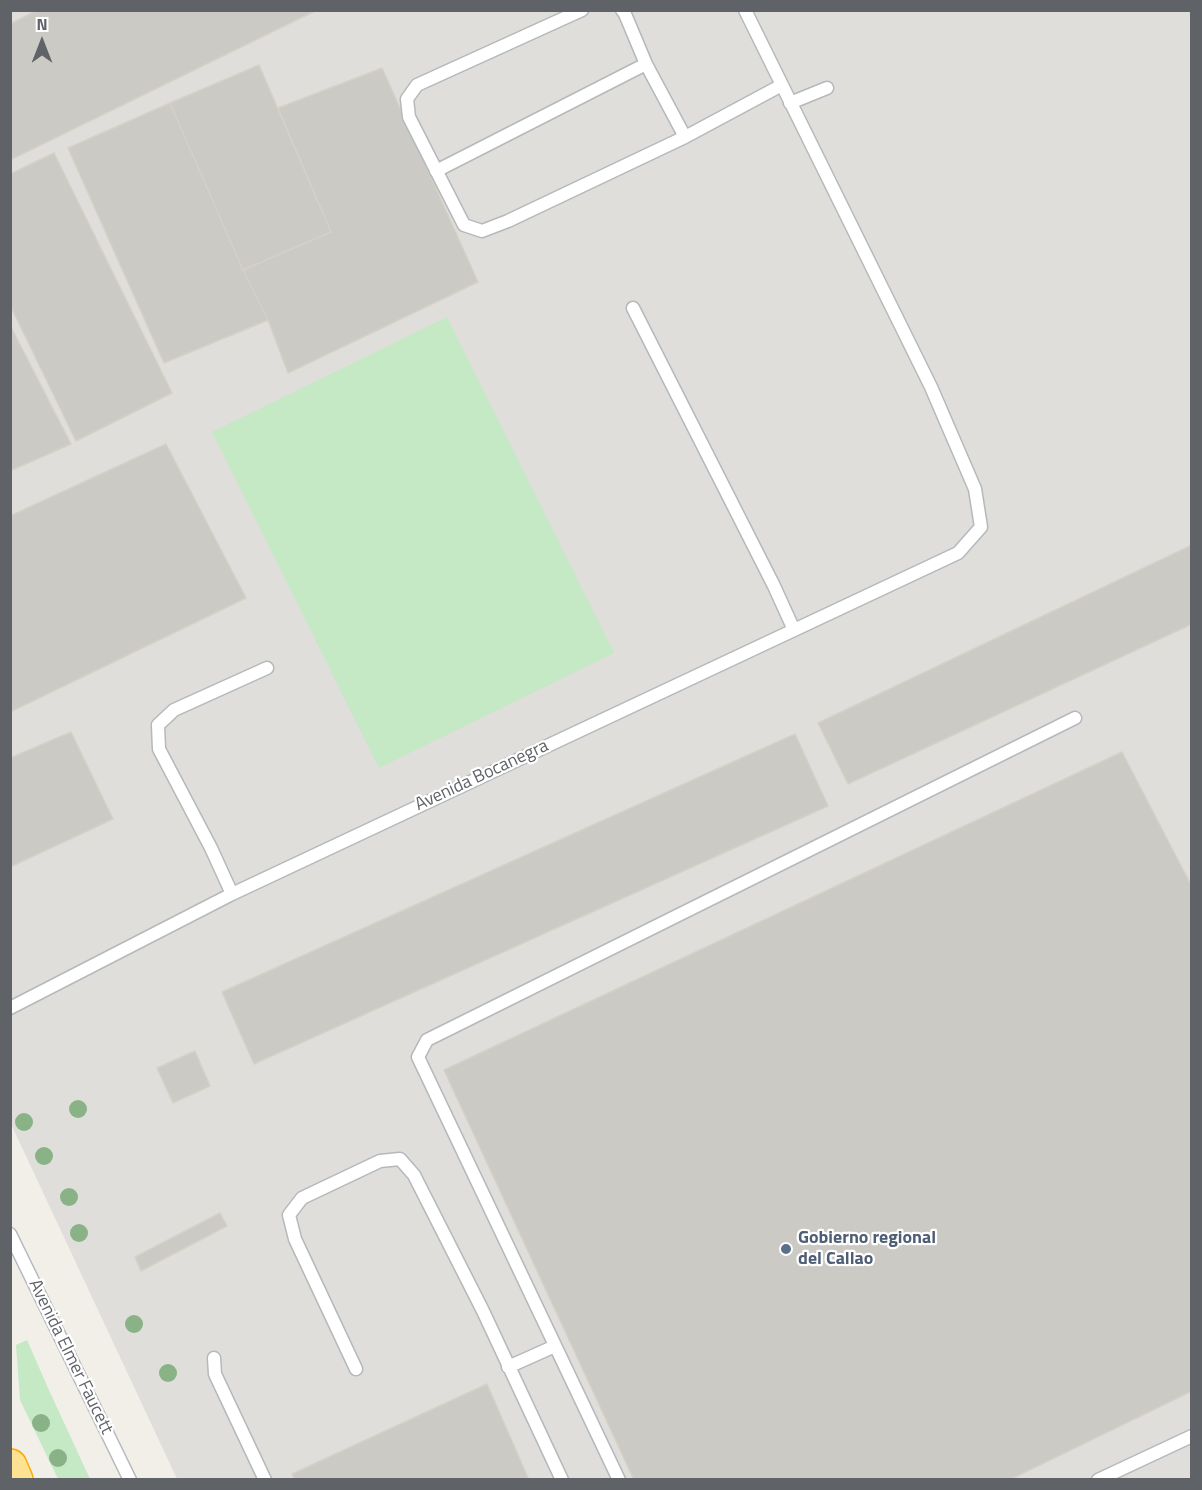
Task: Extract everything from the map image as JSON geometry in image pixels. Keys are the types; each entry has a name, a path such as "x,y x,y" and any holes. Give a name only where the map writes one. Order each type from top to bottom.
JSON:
{"highway":[{"path":"10,1466 16,1479"}],"lane":[{"path":"582,10 417,85 407,99 409,117 464,225 482,231 685,137 782,85"},
{"path":"622,10 646,64 685,137"},
{"path":"745,10 790,103 827,88"},
{"path":"436,171 646,64"},
{"name":"Avenida Bocanegra","path":"10,1008 232,894 958,553 981,527 975,489 931,387 790,103"},
{"path":"633,308 794,630"},
{"path":"232,894 211,848 159,749 158,725 174,710 267,668"},
{"path":"619,1479 418,1056 426,1040 1075,718"},
{"path":"356,1369 295,1239 289,1215 302,1198 380,1161 400,1159 414,1175 483,1311 562,1479"},
{"name":"Avenida Elmer Faucett","path":"10,1234 130,1479"},
{"path":"508,1367 555,1346"},
{"path":"214,1358 215,1374 265,1479"},
{"path":"1098,1479 1191,1436"}],"shaded area":[{"path":"10,11 1191,11 1191,1479 177,1479 11,1124"}],"green space":[{"path":"447,317 614,653 379,768 212,432"},
{"path":"27,1340 90,1479 58,1479 20,1400 16,1345"}],"building":[{"path":"38,10 317,10 10,160 10,24"},
{"path":"259,65 331,232 243,270 170,103"},
{"path":"382,68 478,282 288,373 268,320 243,270 331,232 278,108"},
{"path":"170,103 243,270 268,320 164,363 68,148"},
{"path":"54,153 172,393 76,441 10,305 10,174"},
{"path":"10,325 71,444 10,471"},
{"path":"166,444 246,598 10,712 10,516"},
{"path":"1192,545 1192,624 848,784 818,723"},
{"path":"71,732 113,819 10,867 10,758"},
{"path":"795,734 828,806 254,1064 222,992"},
{"path":"1122,752 1192,887 1192,1391 1009,1480 634,1480 444,1070"},
{"path":"195,1051 210,1086 173,1103 157,1068"},
{"path":"220,1213 227,1226 141,1271 135,1257"},
{"path":"487,1384 529,1480 295,1480 292,1474"}],"place":[{"name":"Gobierno regional del Callao","path":"786,1249"}]}
